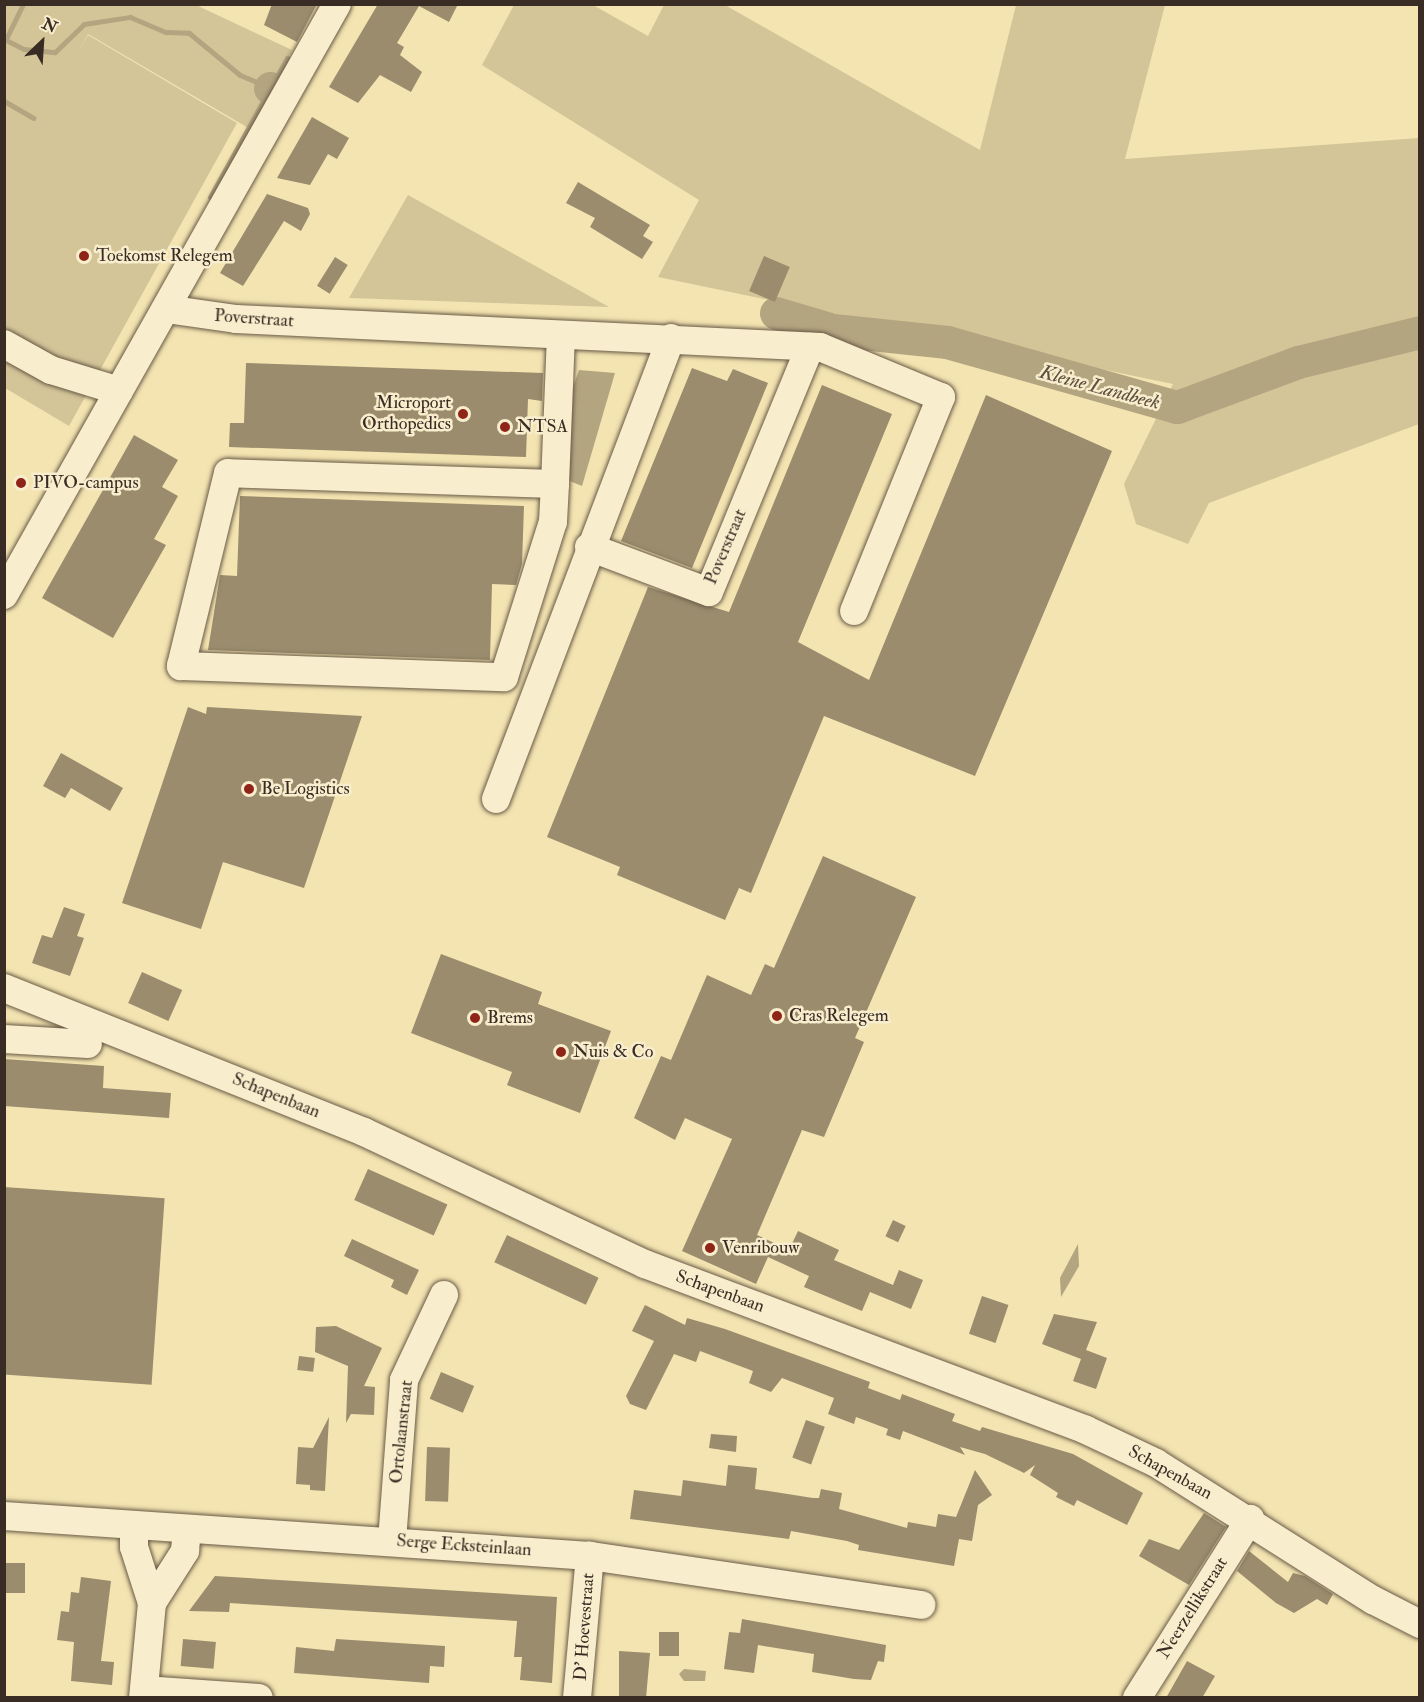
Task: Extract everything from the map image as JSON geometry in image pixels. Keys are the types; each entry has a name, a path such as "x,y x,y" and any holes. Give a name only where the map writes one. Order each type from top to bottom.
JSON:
{"street":[{"path":"4,596 337,4"},
{"name":"Poverstraat","path":"166,309 236,319 670,338 810,347 941,398 855,611"},
{"path":"555,484 228,473 181,666 504,676 553,522 555,484 561,335"},
{"path":"496,799 589,546 670,338"},
{"path":"4,344 60,374 119,391"},
{"name":"Poverstraat","path":"589,546 709,592 810,347"},
{"name":"Schapenbaan","path":"4,988 364,1132 645,1264 1086,1430 1156,1463 1250,1519 1373,1600 1419,1624"},
{"path":"4,1039 88,1044"},
{"name":"Ortolaanstraat","path":"392,1541 404,1380 444,1295"},
{"name":"Serge Ecksteinlaan","path":"4,1516 590,1556 921,1605"},
{"name":"Neerzellikstraat","path":"1137,1698 1250,1519"},
{"path":"134,1525 134,1547 152,1603 144,1694 259,1698"},
{"path":"152,1603 185,1551 187,1529"},
{"name":"D' Hoevestraat","path":"577,1698 590,1556"}],"shaded area":[{"name":"Toekomst Relegem","path":"5,5 196,5 292,50 250,129 88,34 78,52 88,35 237,123 69,426 5,388"},
{"path":"514,5 593,5 648,36 664,5 725,5 980,150 1016,5 1165,5 1125,159 1419,138 1419,424 1209,503 1188,544 1136,524 1124,484 1173,384 658,277 699,200 482,65"},
{"path":"408,195 609,307 349,298"},
{"path":"579,370 615,373 582,486 562,478 570,396"},
{"path":"1078,1244 1079,1266 1061,1297 1060,1278"},
{"path":"684,1669 706,1671 705,1681 684,1681 679,1674"}],"building":[{"path":"272,4 317,4 297,42 264,25"},
{"path":"378,4 458,4 449,22 419,6 397,43 404,47 400,55 422,72 411,92 380,75 358,103 329,87"},
{"path":"312,117 349,138 337,159 328,154 310,185 277,178"},
{"path":"578,182 650,225 643,236 653,242 642,259 590,227 595,218 566,203"},
{"path":"267,194 308,208 310,214 301,231 284,221 243,286 220,273"},
{"path":"764,256 790,267 775,302 749,291"},
{"path":"335,257 348,265 330,294 317,286"},
{"path":"246,363 543,373 542,401 528,399 526,457 229,447 230,423 244,423"},
{"path":"692,368 727,381 733,369 768,383 692,568 621,541"},
{"path":"822,385 892,414 798,642 869,680 986,395 1112,451 975,776 824,716 751,893 739,888 725,920 617,875 620,867 547,837 648,587 729,612"},
{"path":"134,435 178,460 162,487 178,496 154,539 166,545 113,638 42,598"},
{"path":"240,496 524,506 522,564 516,585 492,584 490,660 208,650 220,575 237,576"},
{"name":"Be Logistics","path":"188,707 206,714 207,707 362,716 304,888 223,862 201,929 122,903"},
{"path":"61,753 123,788 110,811 71,788 65,798 43,786"},
{"name":"Cras Relegem","path":"823,856 916,897 855,1038 864,1042 824,1137 802,1130 757,1235 789,1250 798,1231 839,1250 834,1260 893,1285 899,1270 923,1280 911,1309 870,1292 862,1311 804,1287 809,1276 768,1257 756,1284 682,1251 732,1139 685,1118 675,1140 634,1118 661,1056 671,1060 707,975 751,995 765,964 774,968"},
{"path":"64,907 85,914 77,936 84,938 70,976 32,963 42,935 52,938"},
{"path":"441,954 542,992 538,1004 611,1031 580,1113 507,1085 512,1072 411,1033"},
{"path":"142,972 182,990 168,1021 128,1003"},
{"path":"4,1059 104,1066 103,1088 171,1093 169,1118 4,1106"},
{"path":"368,1169 447,1204 434,1235 354,1200"},
{"path":"4,1187 165,1198 152,1385 4,1374"},
{"path":"893,1220 906,1226 898,1242 885,1236"},
{"path":"507,1235 599,1278 586,1305 494,1262"},
{"path":"352,1239 419,1270 407,1295 391,1287 394,1280 344,1256"},
{"path":"982,1296 1008,1305 995,1343 969,1334"},
{"path":"645,1305 685,1325 687,1318 725,1329 870,1382 868,1388 900,1400 902,1394 955,1414 952,1421 980,1431 982,1427 1073,1454 1143,1493 1127,1525 1077,1500 1074,1506 1056,1497 1058,1493 1030,1475 1035,1465 1024,1473 985,1454 960,1447 965,1455 903,1431 900,1440 886,1435 888,1429 856,1417 854,1424 828,1414 834,1398 782,1378 771,1392 749,1383 753,1371 700,1351 696,1362 674,1354 646,1410 630,1404 626,1396 654,1341 632,1331"},
{"path":"1054,1314 1097,1322 1086,1350 1107,1358 1096,1389 1073,1381 1081,1359 1042,1344"},
{"path":"336,1326 382,1348 364,1386 375,1387 374,1415 351,1414 346,1423 348,1366 315,1352 316,1327"},
{"path":"299,1356 315,1358 313,1372 297,1370"},
{"path":"441,1372 474,1386 463,1413 430,1399"},
{"path":"329,1417 325,1491 310,1490 310,1485 296,1484 298,1447 313,1448"},
{"path":"806,1420 825,1427 811,1464 792,1458"},
{"path":"711,1434 737,1436 736,1452 709,1448"},
{"path":"427,1447 450,1448 448,1502 425,1501"},
{"path":"728,1465 757,1468 755,1489 813,1498 819,1498 821,1489 842,1493 839,1509 907,1528 908,1522 936,1527 938,1514 956,1517 975,1470 992,1495 978,1505 972,1541 959,1539 954,1566 858,1550 859,1545 847,1541 791,1531 789,1539 630,1519 634,1490 681,1496 683,1480 726,1486"},
{"path":"1204,1513 1226,1527 1189,1585 1139,1556 1149,1539 1179,1550"},
{"path":"1249,1551 1288,1582 1293,1573 1305,1576 1333,1594 1327,1605 1317,1599 1294,1613 1276,1603 1237,1571"},
{"path":"4,1563 25,1563 25,1593 4,1593"},
{"path":"215,1576 557,1597 552,1683 520,1680 522,1657 514,1657 517,1621 230,1603 229,1612 189,1611"},
{"path":"81,1577 111,1581 101,1661 114,1662 112,1685 71,1681 74,1642 57,1640 61,1611 69,1612 71,1592 79,1593"},
{"path":"742,1619 886,1645 884,1662 878,1661 871,1680 854,1679 812,1672 814,1654 758,1645 754,1673 724,1669 729,1632 740,1633"},
{"path":"659,1632 679,1632 679,1656 659,1656"},
{"path":"183,1639 216,1642 214,1669 181,1666"},
{"path":"336,1639 445,1646 444,1667 430,1666 429,1683 294,1673 296,1647 334,1651"},
{"path":"619,1651 650,1653 646,1698 619,1698"},
{"path":"1187,1661 1215,1676 1202,1698 1166,1698"}],"waterway":[{"path":"6,39 23,4"},
{"path":"4,39 24,49 55,52 84,24 130,17 166,32 189,33 240,75 270,88"},
{"path":"210,197 287,58"},
{"path":"4,101 34,118"},
{"name":"Kleine Landbeek","path":"776,313 833,330 947,342 1177,407 1298,362 1420,332"}],"place":[{"name":"Toekomst Relegem","path":"84,256"},
{"name":"Microport Orthopedics","path":"463,414"},
{"name":"NTSA","path":"505,427"},
{"name":"PIVO-campus","path":"21,483"},
{"name":"Be Logistics","path":"249,789"},
{"name":"Cras Relegem","path":"777,1016"},
{"name":"Brems","path":"475,1018"},
{"name":"Nuis & Co","path":"561,1052"},
{"name":"Venribouw","path":"710,1248"}]}
